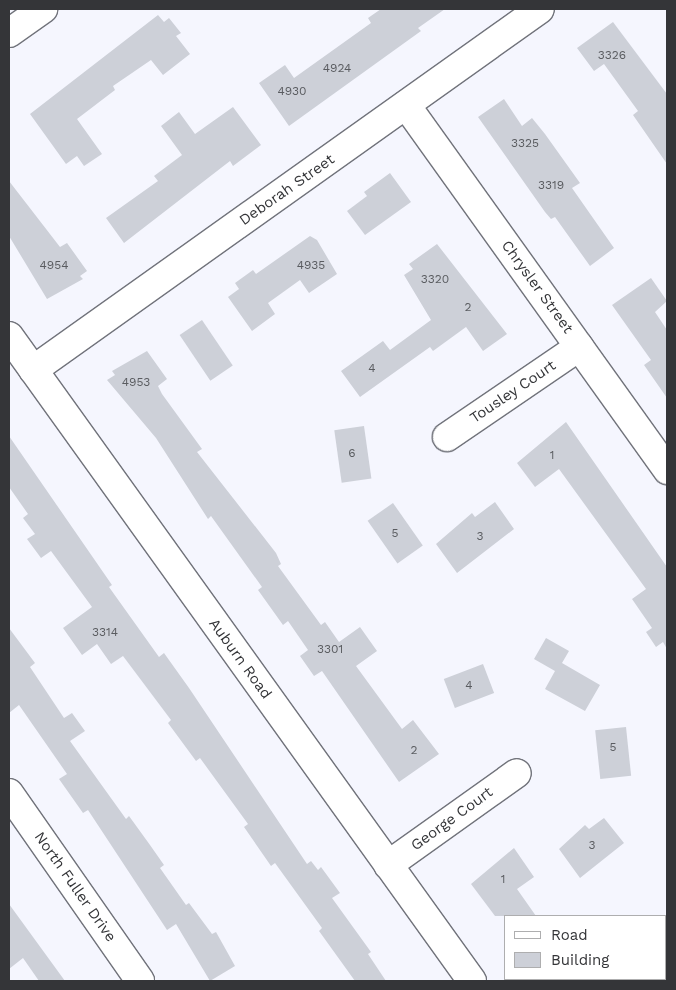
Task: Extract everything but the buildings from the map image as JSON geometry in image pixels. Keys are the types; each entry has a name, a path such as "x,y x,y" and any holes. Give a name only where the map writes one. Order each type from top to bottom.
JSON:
{"street":[{"path":"9,34 43,9"},
{"name":"Deborah Street","path":"33,370 540,9"},
{"name":"Chrysler Street","path":"406,105 667,470"},
{"name":"Auburn Road","path":"9,336 472,981"},
{"name":"Tousley Court","path":"448,437 579,346"},
{"name":"George Court","path":"388,865 517,772"},
{"name":"North Fuller Drive","path":"9,793 140,981"}]}
